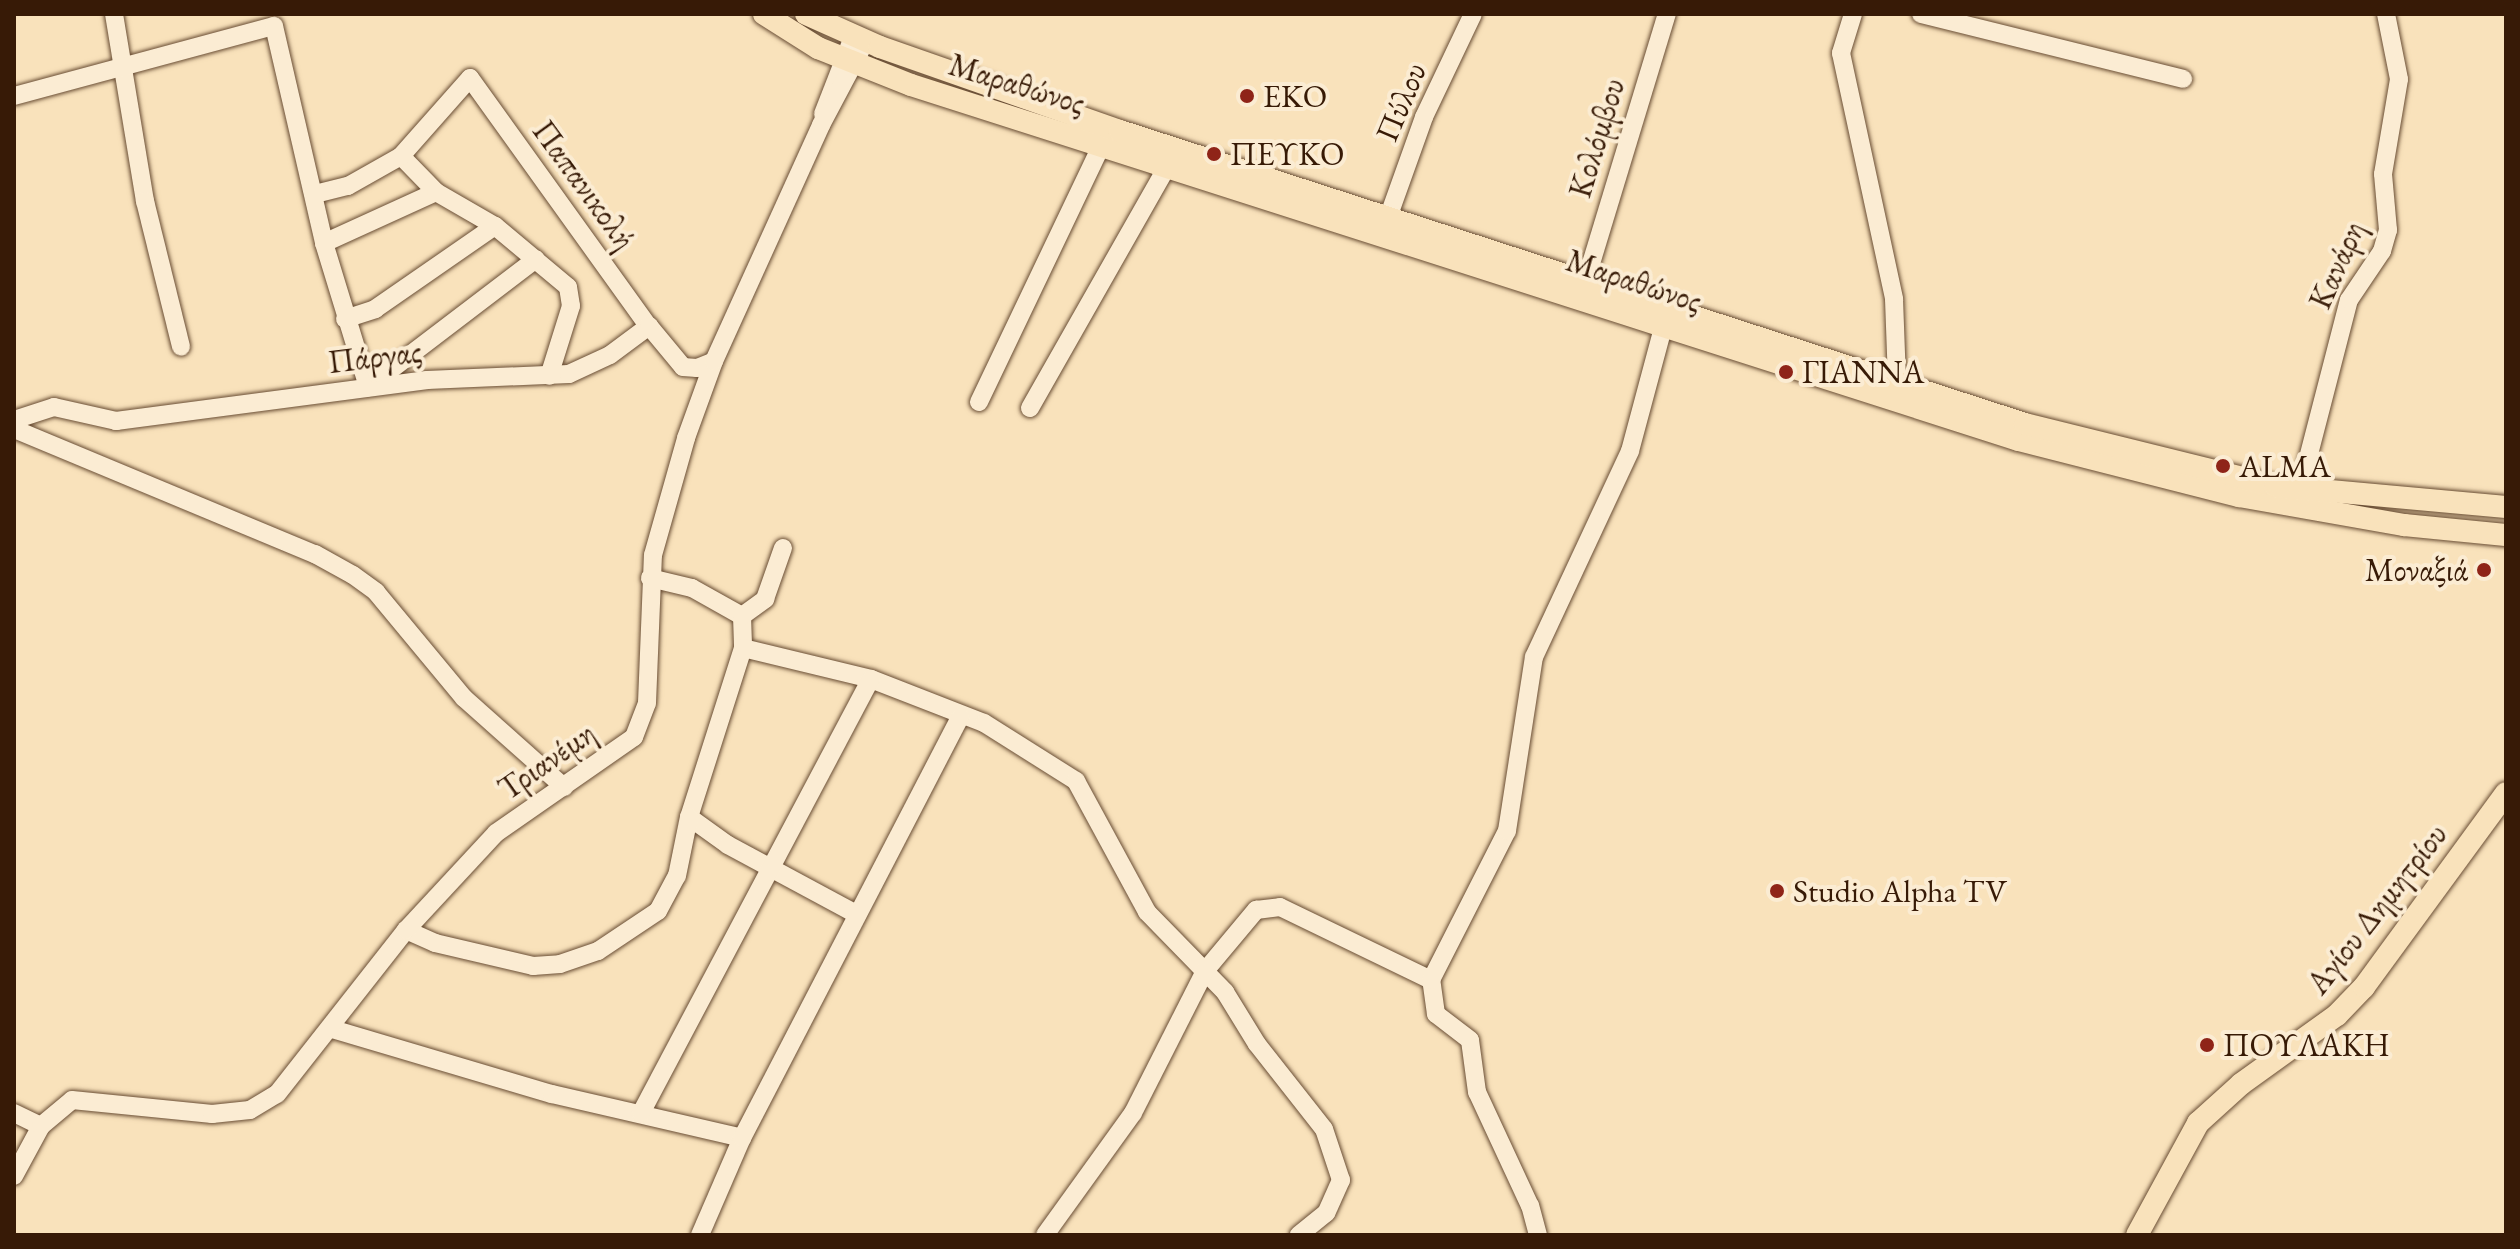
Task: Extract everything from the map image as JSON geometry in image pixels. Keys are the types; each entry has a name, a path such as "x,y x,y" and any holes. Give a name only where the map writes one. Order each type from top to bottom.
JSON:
{"main road":[{"name":"Μαραθώνος","path":"764,14 850,62 2104,464 2271,502 2506,535"},
{"name":"Μαραθώνος","path":"806,14 1120,131 2108,448 2300,489 2506,507"},
{"name":"Αγίου Δημητρίου","path":"2137,1235 2198,1123 2241,1084 2337,1015 2364,987 2506,793"}],"street":[{"path":"114,14 145,201 181,347"},
{"name":"Πύλου","path":"1389,215 1424,117 1473,14"},
{"name":"Κολόμβου","path":"1586,280 1667,14"},
{"path":"1853,14 1841,53 1894,299 1897,382"},
{"path":"1921,14 2183,79"},
{"name":"Κανάρη","path":"2300,489 2345,313 2388,230 2383,174 2399,79 2386,14"},
{"path":"14,96 123,69 273,20 324,243 368,387 536,259"},
{"name":"Τριανέμη","path":"14,1176 41,1126 72,1100 162,1112 250,1110 277,1094 332,1029 406,930 496,833 634,737 647,703 650,578 686,438 714,361 850,62 852,31"},
{"name":"Παπανικολή","path":"401,156 470,78 648,326"},
{"path":"979,402 1102,144"},
{"path":"315,194 348,186 401,156 436,192 495,226 564,280 571,299 549,376"},
{"path":"1030,408 1168,165"},
{"path":"324,243 436,192"},
{"path":"345,319 375,309 495,226"},
{"path":"1538,1235 1530,1206 1477,1092 1470,1040 1436,1014 1431,980 1507,831 1520,772 1534,657 1630,451 1664,324"},
{"path":"648,326 683,367 697,368 714,361"},
{"name":"Πάργας","path":"14,420 54,407 116,421 368,387 549,376 593,365 648,326"},
{"path":"14,429 315,554 353,575 376,592 464,698 564,787"},
{"path":"742,616 765,599 783,548"},
{"path":"650,578 692,588 742,616"},
{"path":"406,930 435,943 533,966 560,964 598,951 658,911 677,876 689,817 743,648 742,616"},
{"path":"743,648 871,679 1011,736 1076,781 1147,912 1205,971 1324,1129 1337,1157 1341,1180 1326,1213 1299,1235"},
{"path":"641,1113 767,868 871,679"},
{"path":"700,1235 742,1138 960,717"},
{"path":"689,817 767,868 856,914"},
{"path":"1045,1235 1133,1113 1205,971 1256,910 1271,906 1431,980"},
{"path":"332,1029 552,1094 742,1138"},
{"path":"14,1113 41,1126"}],"place":[{"name":"EKO","path":"1247,96"},
{"name":"ΠΕΥΚΟ","path":"1214,154"},
{"name":"ΓΙΑΝΝΑ","path":"1786,372"},
{"name":"ALMA","path":"2223,466"},
{"name":"Μοναξιά","path":"2484,570"},
{"name":"Studio Alpha TV","path":"1777,891"},
{"name":"ΠΟΥΛΑΚΗ","path":"2207,1045"}]}
